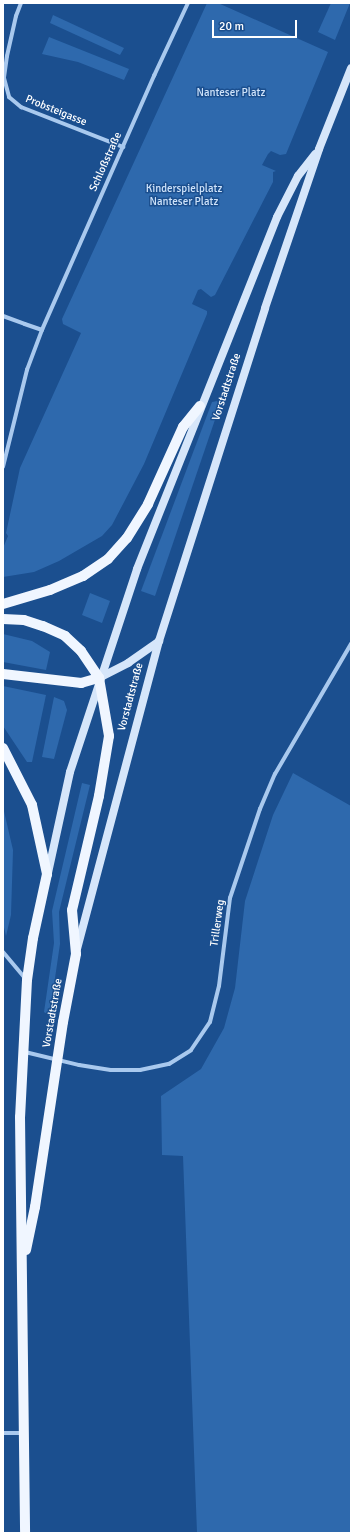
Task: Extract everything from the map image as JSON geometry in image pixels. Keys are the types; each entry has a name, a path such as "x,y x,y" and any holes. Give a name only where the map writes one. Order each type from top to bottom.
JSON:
{"main road":[{"name":"Vorstadtstraße","path":"22,1267 35,1207 57,1061 76,954 159,641 262,315 320,148 351,68"},
{"name":"Vorstadtstraße","path":"25,1533 22,1433 20,1118 22,1052 27,980 33,938 70,772 131,586 200,406 277,217 298,176 320,148"},
{"path":"3,604 50,590 82,576 108,559 127,538 148,504 183,427 200,406"},
{"path":"3,619 24,620 65,636 81,651 100,678 109,736 99,796 72,910 76,954"},
{"path":"3,674 81,683 100,678 128,663 159,641"},
{"path":"3,748 32,805 47,874"}],"street":[{"name":"Probsteigasse","path":"21,3 16,16 7,56 4,78 9,97 21,107 123,147"},
{"name":"Schloßstraße","path":"3,467 27,370 42,330 188,3"},
{"path":"3,316 42,330"},
{"name":"Trillerweg","path":"22,1052 57,1061 111,1070 140,1070 169,1064 191,1050 210,1022 219,986 230,898 260,809 275,774 351,644"},
{"path":"3,952 27,980"},
{"path":"3,1433 22,1433"}],"green space":[{"name":"Nanteser Platz","path":"207,3 218,3 328,52 286,154 280,155 271,151 262,165 276,171 273,172 273,182 215,295 211,297 201,289 198,290 192,304 207,311 207,314 144,464 112,525 102,536 59,561 34,572 3,577 3,548 8,536 6,533 20,468 81,333 63,324 62,319"},
{"path":"331,3 350,3 335,40 318,32"},
{"path":"53,15 124,48 120,55 50,23"},
{"path":"49,37 129,69 124,80 78,62 42,54"},
{"path":"217,401 220,405 155,596 141,591 212,402"},
{"path":"90,593 110,601 102,623 82,615"},
{"path":"3,634 32,641 50,652 46,670 3,662"},
{"path":"3,686 46,695 32,762 27,762 3,726"},
{"path":"54,697 64,701 67,710 54,759 42,757"},
{"path":"293,773 351,806 351,1533 197,1533 183,1156 162,1155 161,1096 201,1069 224,1028 235,988 245,901 273,815"},
{"path":"82,783 90,785 59,912 60,944 50,1012 47,1014 44,1012 54,943 52,911"},
{"path":"3,807 13,850 11,915 6,936 3,923"}],"park label":[{"name":"Kinderspielplatz Nanteser Platz","path":"184,196"}]}
